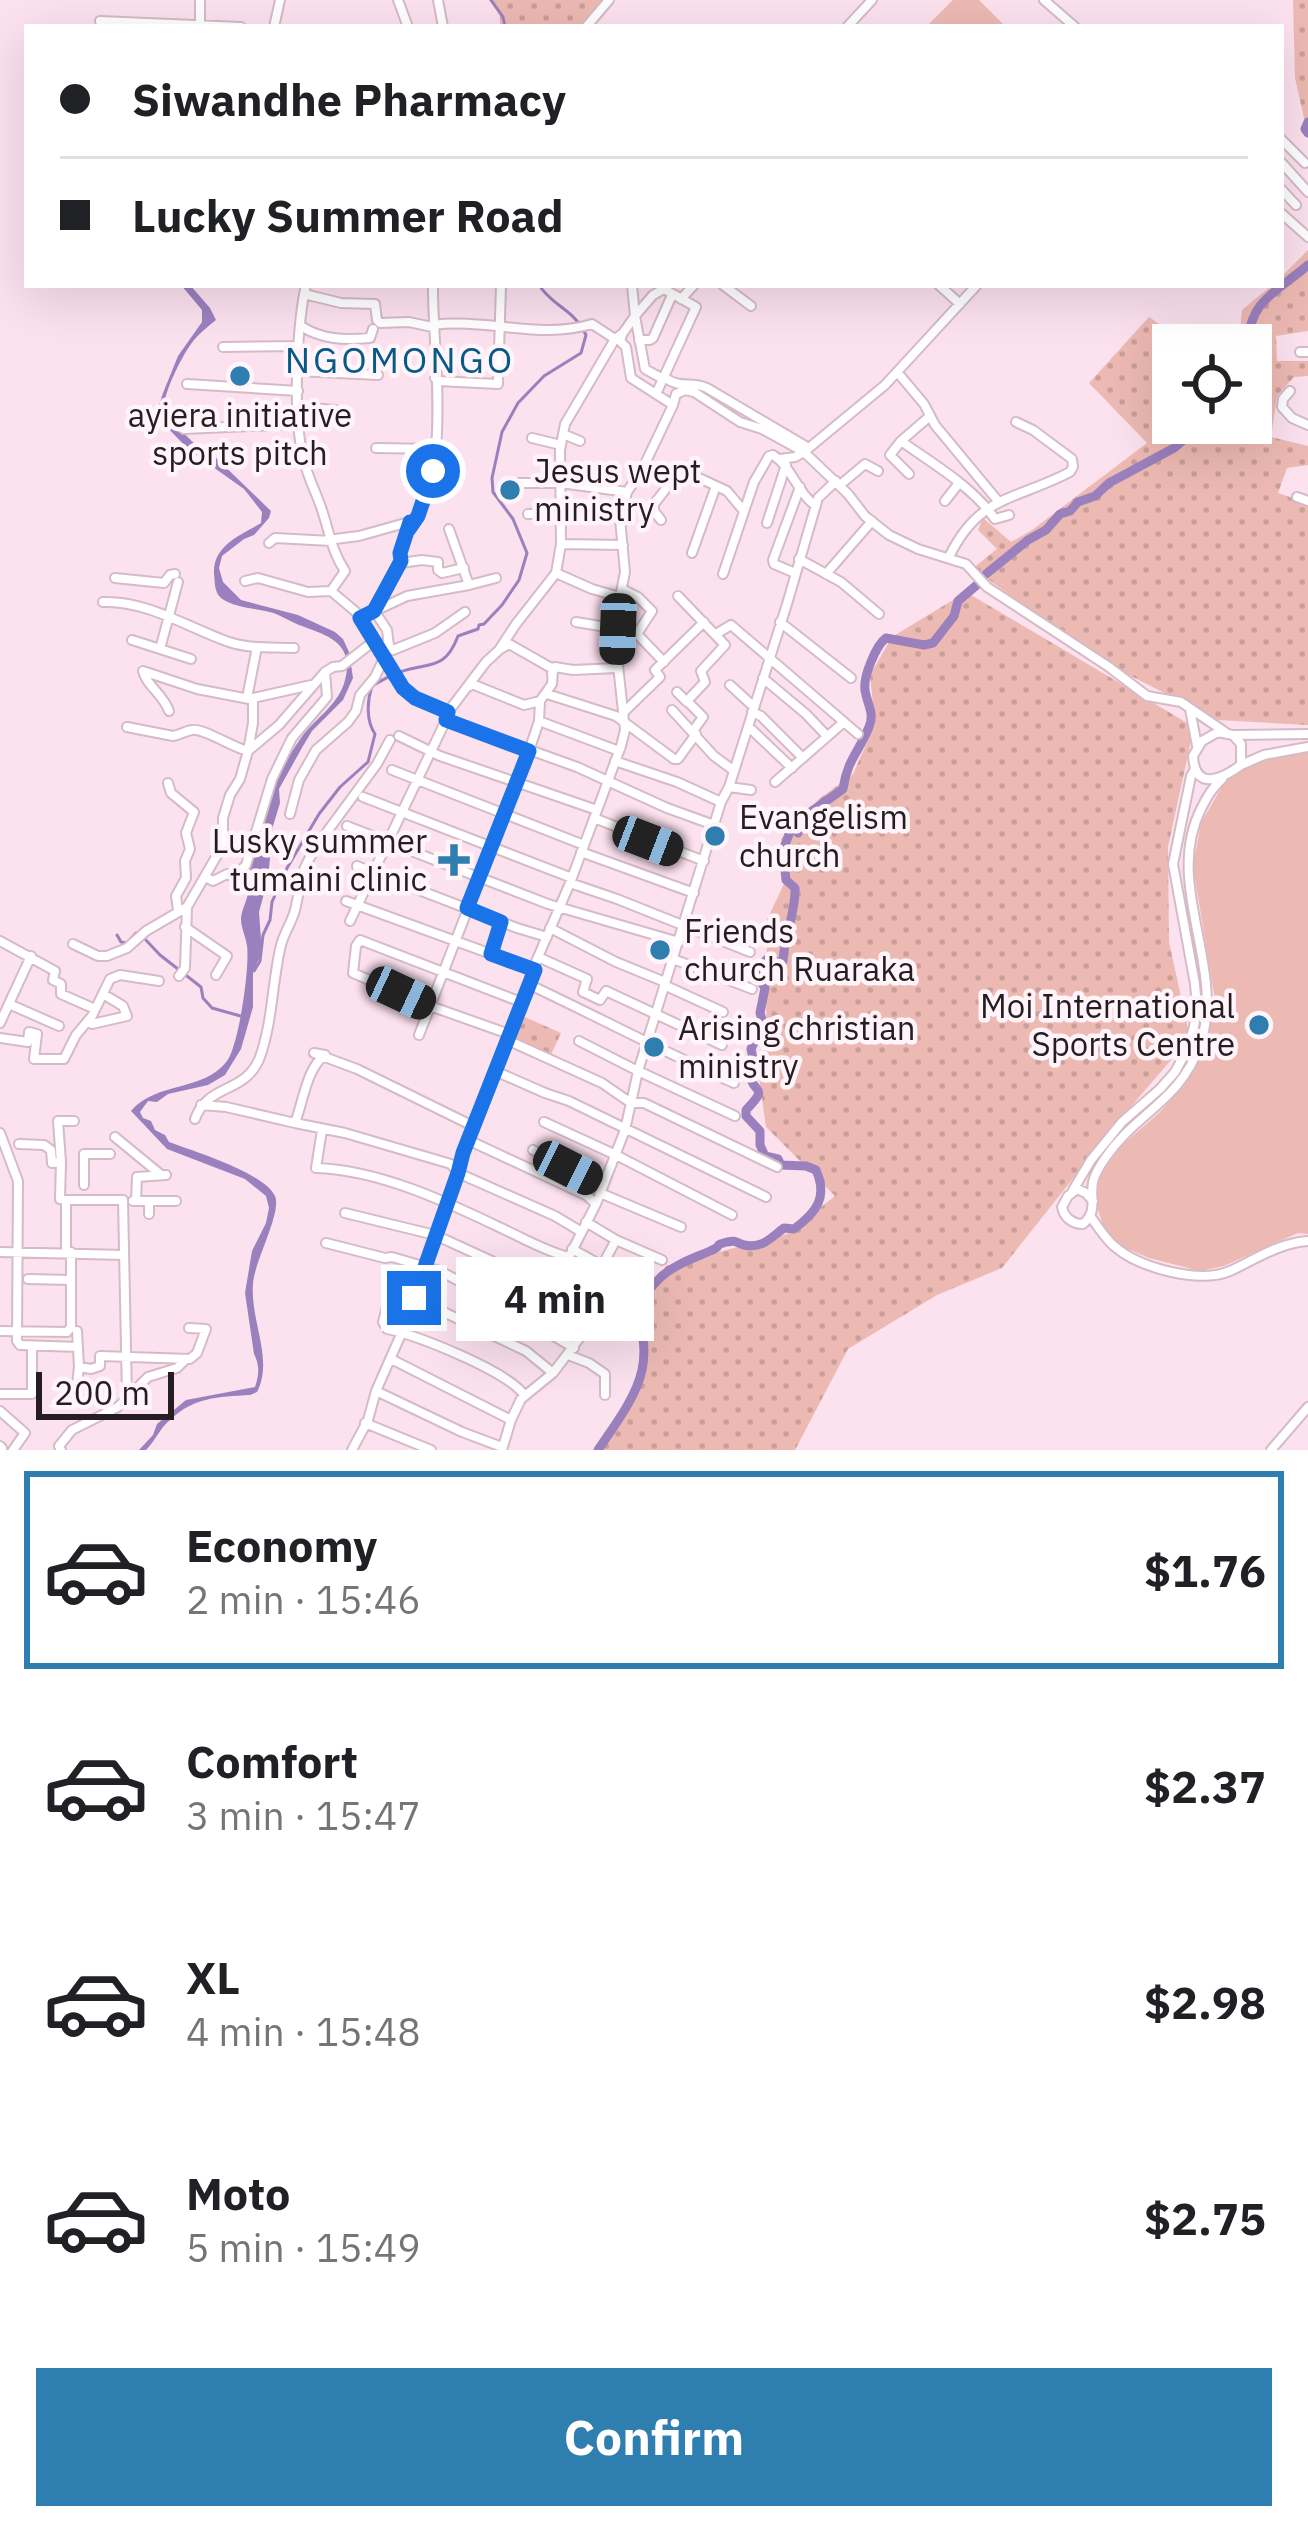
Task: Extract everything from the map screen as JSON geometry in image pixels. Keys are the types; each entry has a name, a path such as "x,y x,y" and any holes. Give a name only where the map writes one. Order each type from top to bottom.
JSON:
{"street":[{"path":"589,24 609,0"},
{"path":"850,24 872,0"},
{"path":"1044,0 1072,24"},
{"path":"100,21 150,24"},
{"path":"1284,165 1308,192"},
{"path":"1284,192 1296,205"},
{"path":"1284,216 1308,237"},
{"path":"374,611 401,561 400,553 428,486 435,449 433,288"},
{"path":"437,376 437,381 498,384 501,288"},
{"path":"633,288 645,369 677,386 696,383 806,449 872,521 902,542 966,564 987,587 1147,696 1189,707 1240,744 1241,765"},
{"path":"350,921 447,716 556,573 563,434 619,336 660,288"},
{"path":"639,340 652,338 677,297 690,288"},
{"path":"727,288 751,306"},
{"path":"942,288 960,304"},
{"path":"783,462 869,400 974,288"},
{"path":"653,295 662,289 695,307 656,394"},
{"path":"331,591 344,571 303,457 298,424 304,290 341,302 375,304 380,323 521,329 592,324 619,336 626,347 631,378 673,405"},
{"path":"300,326 316,337 339,339 370,338 373,329"},
{"path":"223,347 299,346"},
{"path":"298,371 378,375"},
{"path":"898,373 934,425 998,501"},
{"path":"187,383 298,391"},
{"path":"356,1449 473,1126 571,881 625,730 616,668 625,572 620,519 628,492 680,390 806,449"},
{"path":"1290,391 1282,407 1308,425"},
{"path":"298,407 335,410"},
{"path":"909,473 890,455 930,416"},
{"path":"949,557 972,520 987,507 1036,489 1073,467 1072,459 1052,443 1016,422"},
{"path":"184,429 298,424"},
{"path":"563,434 580,441"},
{"path":"532,438 561,445"},
{"path":"902,440 987,507 994,519 1009,515"},
{"path":"376,448 435,449"},
{"path":"723,574 743,510 769,456 783,462 806,499 816,506"},
{"path":"766,523 783,462"},
{"path":"322,1130 316,1168 360,1175 448,1202 567,1258 596,1204 626,1130 646,1043 818,498 865,464 878,471"},
{"path":"661,520 653,506 673,471 689,468 727,491 743,510"},
{"path":"518,483 628,492"},
{"path":"945,501 959,483"},
{"path":"692,553 716,486"},
{"path":"795,574 773,560 800,487"},
{"path":"1297,497 1308,501"},
{"path":"528,514 588,512"},
{"path":"826,574 872,521"},
{"path":"331,541 327,540 412,523"},
{"path":"448,529 469,585"},
{"path":"269,542 275,538 331,541"},
{"path":"561,544 623,545"},
{"path":"799,559 841,582 879,614"},
{"path":"396,569 403,562 422,560 438,562 442,573 464,568"},
{"path":"556,573 592,589 638,597 652,611 638,634 664,662"},
{"path":"115,578 164,583 170,575 176,578 160,649"},
{"path":"244,581 259,578 308,592 335,592 389,656 403,688 415,698 529,751 714,825"},
{"path":"360,618 407,596 496,578"},
{"path":"678,596 724,643 701,670 705,682 687,702"},
{"path":"103,602 131,605 227,641 294,648"},
{"path":"374,611 387,630 389,656"},
{"path":"290,814 299,780 316,750 348,722 360,695 389,656 465,612"},
{"path":"576,622 618,629"},
{"path":"624,716 660,677 655,671 704,622"},
{"path":"780,622 851,678"},
{"path":"716,634 731,625 858,734"},
{"path":"131,640 191,659"},
{"path":"248,752 280,725 325,672 355,658 374,641"},
{"path":"499,650 509,644 553,669"},
{"path":"73,944 107,956 127,948 187,907 224,845 223,818 248,752 257,647"},
{"path":"553,669 553,674 555,668 616,668"},
{"path":"418,1035 529,751 544,697 553,683 553,669"},
{"path":"169,711 143,671 197,689 250,699 313,685"},
{"path":"205,877 213,881 227,874 234,877 246,865 286,748 327,697 325,672"},
{"path":"763,678 827,736"},
{"path":"463,692 472,684 524,705 544,697 624,716 643,738 678,759 704,717 677,692"},
{"path":"730,685 803,758"},
{"path":"1189,707 1197,746"},
{"path":"672,710 714,757 733,770"},
{"path":"539,721 619,751"},
{"path":"775,782 844,722"},
{"path":"128,727 173,736 194,730 248,752"},
{"path":"751,729 792,768"},
{"path":"1308,734 1210,735 1197,746 1173,864 1195,984 1196,1007 1187,1050 1166,1082 1105,1142 1062,1207 1079,1224 1091,1217 1094,1178 1106,1156 1180,1084 1204,1033 1208,994 1188,856 1197,818 1213,787 1241,765 1264,755 1308,747"},
{"path":"195,1119 201,1105 253,1073 274,998 280,946 294,914 299,876 394,738 517,781 704,861"},
{"path":"614,761 721,802"},
{"path":"392,770 694,893"},
{"path":"1195,770 1206,779 1222,779"},
{"path":"168,783 171,793 194,812 186,832 187,873 176,896 179,907 174,916"},
{"path":"729,787 751,790"},
{"path":"363,797 750,952"},
{"path":"347,826 560,908 679,942"},
{"path":"357,866 501,922 549,933 723,1012"},
{"path":"346,901 535,970"},
{"path":"181,974 188,938 187,907"},
{"path":"491,954 501,922"},
{"path":"185,927 227,956 216,975"},
{"path":"521,1002 361,940 356,946 353,973 508,1037 602,1083 631,1103 644,1103 777,1167"},
{"path":"0,941 55,971 53,979 61,984 61,994 95,1009"},
{"path":"0,1023 31,956"},
{"path":"538,957 587,980 583,992 600,1000 606,991 722,1045"},
{"path":"673,958 752,989"},
{"path":"0,1038 28,1042 29,1032 37,1034 34,1059 64,1059 110,980 120,975 159,981"},
{"path":"528,985 734,1084"},
{"path":"88,1022 129,1018 123,1006 103,994"},
{"path":"9,1004 59,1026"},
{"path":"579,1041 734,1116"},
{"path":"295,1124 311,1068 317,1059 326,1055 314,1053 336,1061 357,1069 473,1126"},
{"path":"495,1071 643,1135 766,1197"},
{"path":"201,1105 265,1114 451,1164 458,1173 662,1260"},
{"path":"74,1121 58,1121 60,1199 176,1201"},
{"path":"544,1122 732,1215"},
{"path":"0,1133 18,1181 15,1333 20,1346 78,1347"},
{"path":"115,1137 163,1175 136,1177 136,1201"},
{"path":"468,1140 577,1190 596,1204"},
{"path":"19,1144 44,1144 51,1150 52,1163 61,1162"},
{"path":"533,1150 602,1190 681,1227"},
{"path":"60,1177 83,1181 84,1154 110,1154"},
{"path":"1072,1191 1086,1192 1094,1201"},
{"path":"0,1331 67,1332 71,1327 66,1200"},
{"path":"123,1201 127,1397"},
{"path":"148,1214 149,1201"},
{"path":"345,1213 435,1235 591,1310"},
{"path":"1091,1217 1118,1249 1176,1274 1205,1277 1227,1272 1275,1248 1308,1241"},
{"path":"616,1240 603,1264 621,1279"},
{"path":"326,1243 425,1265 541,1319 544,1330 605,1374 604,1395"},
{"path":"572,1249 610,1270"},
{"path":"0,1252 124,1255"},
{"path":"376,1391 502,1448 526,1396 571,1352 610,1270"},
{"path":"28,1279 71,1280"},
{"path":"390,1294 384,1327 451,1351 508,1380 526,1396"},
{"path":"414,1298 526,1351 553,1373"},
{"path":"58,1448 72,1430 116,1408 148,1377 177,1368 197,1353 206,1329 189,1328"},
{"path":"76,1394 77,1331"},
{"path":"0,1394 32,1394 32,1347"},
{"path":"79,1367 100,1366 100,1356 186,1359"},
{"path":"391,1359 511,1420"},
{"path":"1271,1450 1308,1407"},
{"path":"0,1411 25,1432 8,1447"},
{"path":"365,1423 431,1450"},
{"path":"8,1447 28,1450"}],"shaded area":[{"path":"489,0 604,0 584,24 500,24"},
{"path":"953,0 979,0 1003,24 929,24"},
{"path":"1293,0 1308,0 1308,136 1295,78"},
{"path":"1308,250 1308,331 1276,336 1277,361 1308,361 1308,376 1294,377 1277,396 1272,430 1272,324 1241,324 1242,310 1268,288 1284,288 1284,274"},
{"path":"184,288 193,288 216,320 194,340 178,367 164,403 165,420 212,454 271,511 254,535 222,556 223,582 241,600 298,615 335,632 349,652 353,678 343,700 312,731 279,789 259,912 262,953 253,971 253,1007 241,1049 225,1075 208,1085 148,1101 140,1112 169,1142 243,1171 275,1196 275,1214 253,1284 262,1379 257,1392 250,1395 217,1398 179,1412 146,1450 139,1450 157,1424 186,1400 255,1387 258,1367 245,1293 252,1251 266,1223 266,1196 245,1179 167,1149 131,1111 153,1095 206,1078 227,1061 247,970 241,916 260,825 284,765 338,697 347,667 342,649 328,637 274,613 231,603 217,593 218,555 261,523 262,512 244,489 189,450 162,422 158,408 163,393 178,356 202,322 202,310"},
{"path":"1149,317 1159,324 1152,324 1152,444 1272,444 1272,437 1308,446 1308,465 1287,468 1278,493 1308,503 1308,725 1218,720 1062,634 973,568 997,549 978,530 983,518 1011,542 1147,443 1089,383"},
{"path":"966,592 1194,727 1168,847 1169,942 1190,1038 1002,1268 937,1295 848,1349 795,1450 594,1450 635,1398 649,1334 639,1302 666,1266 787,1234 835,1196 766,1127 759,1078 766,1042 767,920 789,873 781,839 819,799 853,774 875,724 870,675 892,637"},
{"name":"Moi International Sports Centre","path":"1308,752 1308,1234 1298,1233 1224,1266 1200,1271 1149,1258 1123,1247 1104,1228 1095,1201 1101,1174 1123,1144 1184,1086 1206,1049 1215,1000 1193,866 1201,823 1224,783 1252,762"},
{"path":"518,1014 561,1033 549,1059 508,1040"}],"waterway":[{"path":"491,0 504,24"},
{"path":"1308,122 1308,133"},
{"path":"1284,284 1308,265"},
{"path":"254,971 272,902 287,868 319,814 368,762 375,734 368,711 372,686 396,673 442,660 458,636 484,624 519,580 527,553 513,519 493,492 502,432 518,403 544,376 581,353 586,335 542,288"},
{"path":"1251,324 1259,307 1279,288"},
{"path":"986,574 1046,530 1060,514 1179,444"},
{"path":"598,1450 639,1380 644,1355 641,1310 650,1288 673,1268 720,1244 756,1245 784,1228 794,1229 818,1203 821,1188 816,1170 781,1165 778,1159 765,1156 760,1131 746,1116 759,1093 749,1072 755,1069 751,1049 757,1036 764,1038 765,1029 760,1013 765,988 755,973 767,959 781,965 794,906 795,888 786,880 783,850 793,824 798,833 805,816 843,789 871,722 865,684 882,642 886,638 933,643 954,616 958,601 978,584"},
{"path":"117,935 127,943 136,933"},
{"path":"144,938 201,987 212,1008 244,1017"}],"place":[{"name":"ayiera initiative sports pitch","path":"240,376"},
{"name":"Jesus wept ministry","path":"510,490"},
{"name":"Evangelism church","path":"715,836"},
{"name":"Lusky summer tumaini clinic","path":"454,860"},
{"name":"Friends church Ruaraka","path":"660,950"},
{"name":"Moi International Sports Centre","path":"1259,1025"},
{"name":"Arising christian ministry","path":"654,1047"}],"district":[{"name":"NGOMONGO","path":"400,360"}],"route":[{"path":"414,1298 463,1153 535,970 491,954 501,922 467,908 529,751 446,720 448,712 415,698 403,688 360,618 374,611 394,578 410,522 409,529 433,471"}]}
